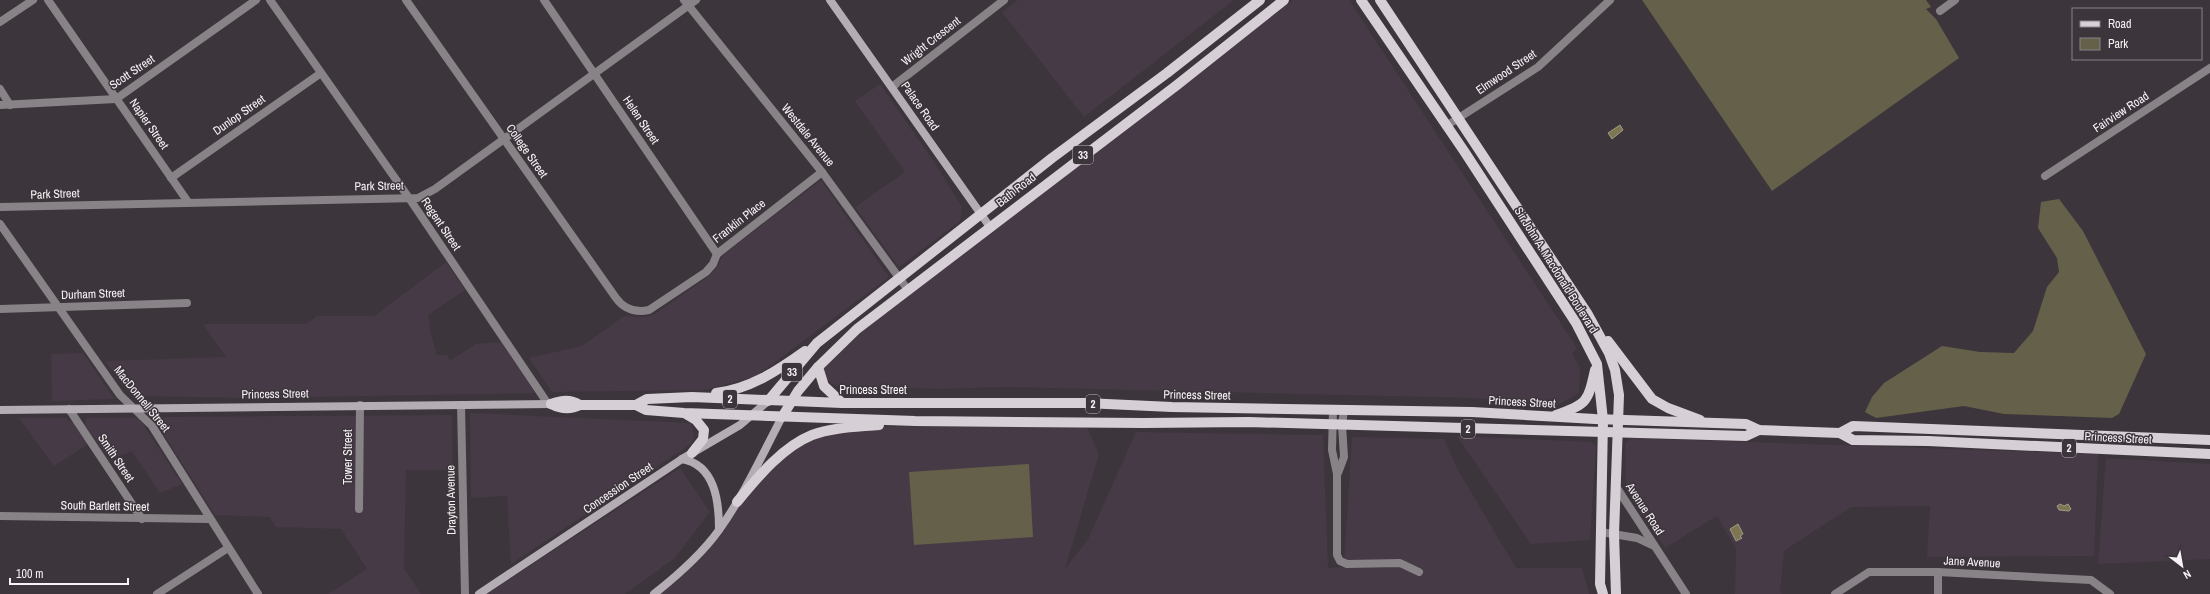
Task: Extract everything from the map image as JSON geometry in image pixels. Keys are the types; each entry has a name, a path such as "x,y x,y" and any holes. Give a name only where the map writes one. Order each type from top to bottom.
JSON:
{"main road":[{"name":"Palace Road","path":"830,0 990,227"},
{"name":"Bath Road","path":"782,418 792,401 818,367 857,329 1177,85 1284,0"},
{"name":"Sir John A. Macdonald Boulevard","path":"1361,0 1576,323 1597,364 1603,420 1600,584 1602,594"},
{"name":"Sir John A. Macdonald Boulevard","path":"1380,0 1587,313 1609,353 1615,370 1619,395 1620,420 1615,484 1614,534 1616,594"},
{"name":"Bath Road","path":"768,401 817,343 981,214 1256,2"},
{"path":"1587,313 1652,399 1668,408 1708,423"},
{"path":"692,397 740,389 777,370 817,343"},
{"path":"1550,417 1579,408 1589,394 1597,364"},
{"path":"818,367 824,386 842,403"},
{"name":"Princess Street","path":"636,405 647,399 692,397 842,403 1085,403 1172,408 1472,412 1603,420 1746,424 1759,430 1840,433 1853,440 1928,441 2210,454"},
{"name":"Princess Street","path":"0,410 360,405 461,406 550,404 561,400 572,400 580,405 636,405 646,410 782,418 915,421 1337,425 1746,436 1759,430"},
{"name":"Concession Street","path":"479,594 682,459 740,425 768,401"},
{"path":"684,413 696,420 704,430 703,439 692,453"},
{"path":"654,594 700,551 719,530 737,502 782,418"},
{"path":"737,502 768,465 804,439 826,431 915,421"},
{"name":"Princess Street","path":"1840,433 1853,426 2210,440"},
{"path":"1928,441 1929,428"},
{"path":"682,459 699,465 715,488 719,506 719,530"}],"street":[{"path":"0,22 33,0"},
{"name":"Napier Street","path":"48,0 188,202"},
{"name":"Scott Street","path":"0,105 116,98 256,0"},
{"name":"Regent Street","path":"270,0 409,198 550,404"},
{"name":"College Street","path":"406,0 618,301 633,310"},
{"name":"Helen Street","path":"544,0 717,254"},
{"name":"Park Street","path":"0,208 188,202 418,198 435,189 595,73 686,3 696,0"},
{"name":"Wright Crescent","path":"892,87 1004,0"},
{"name":"Elmwood Street","path":"1446,126 1538,67 1610,0"},
{"path":"1940,11 1955,0"},
{"name":"Westdale Avenue","path":"686,3 822,172 908,290"},
{"name":"Fairview Road","path":"2045,176 2210,68"},
{"name":"Dunlop Street","path":"171,178 321,73"},
{"path":"0,89 10,105"},
{"name":"Franklin Place","path":"633,310 644,311 654,308 706,272 713,264 717,254 822,172"},
{"name":"MacDonnell Street","path":"0,224 120,395 152,426 258,594"},
{"name":"Durham Street","path":"0,309 187,303"},
{"name":"Tower Street","path":"359,509 360,405"},
{"name":"Drayton Avenue","path":"461,406 466,594"},
{"name":"Smith Street","path":"69,409 142,519"},
{"path":"1333,410 1337,425"},
{"path":"1344,410 1337,425 1332,450 1338,474 1337,555 1340,561 1348,564 1400,563 1419,572"},
{"name":"Avenue Road","path":"1615,484 1686,594"},
{"name":"South Bartlett Street","path":"0,516 210,519"},
{"name":"Avenue Road","path":"1601,532 1637,538 1654,546"},
{"path":"157,594 228,548"},
{"name":"Jane Avenue","path":"1836,594 1869,572 1938,572 2091,580 2110,594"},
{"path":"1938,572 1938,594"}],"shaded area":[{"path":"1018,0 1234,0 1084,117 1002,12"},
{"path":"1293,0 1349,0 1577,348 1572,353 1580,368 1579,393 1554,407 1476,398 1007,387 937,389 836,386 827,380 823,371 826,364 856,335"},
{"path":"880,84 934,162 962,207 960,221 899,267 855,207 905,172 855,101"},
{"path":"1620,125 1623,130 1612,139 1608,133"},
{"path":"821,180 889,277 755,377 705,390 552,392 529,358 582,346 624,316 646,317 655,314 709,276 717,267 723,255"},
{"path":"446,262 465,290 428,315 431,334 437,355 447,355 450,361 475,344 501,342 535,393 247,398 132,396 105,361 226,357 203,324 306,324 317,316 374,316"},
{"path":"83,353 115,399 52,401 51,354"},
{"path":"470,413 691,423 694,435 691,444 511,564 507,496 471,498"},
{"path":"452,415 453,470 406,470 404,568 421,594 328,594 367,569 341,529 276,527 270,517 215,515 157,424 160,417"},
{"path":"19,418 65,418 74,423 88,444 54,466"},
{"path":"86,418 139,418 182,484 160,493 132,451 110,460 85,425"},
{"path":"1085,423 1099,454 1065,569 1088,539 1136,432 1323,435 1328,568 1344,567 1352,437 1444,439 1458,470 1516,568 1582,568 1589,594 659,594 692,562 774,460 819,433 865,427"},
{"path":"1457,436 1592,442 1596,446 1590,540 1531,544"},
{"path":"1632,438 2098,454 2094,556 1927,557 1930,506 1851,507 1784,551 1780,591 1782,594 1735,594 1736,549 1717,516 1665,548 1626,489 1625,443"},
{"path":"2106,458 2210,464 2210,559 2098,564"},
{"path":"680,468 710,512 675,558 625,594 487,594"},
{"path":"2060,504 2064,506 2068,504 2071,509 2069,511 2059,510 2057,506"},
{"path":"1738,524 1743,534 1740,536 1742,538 1736,541 1730,529"}],"green space":[{"path":"1642,0 1926,0 1931,7 1926,9 1936,19 1959,58 1772,191"},
{"path":"2059,199 2083,231 2146,354 2119,414 2112,418 2004,414 1964,406 1876,418 1865,412 1872,397 1884,383 1942,346 1980,352 2014,353 2033,331 2047,287 2059,272 2057,258 2038,228 2041,202"},
{"path":"1029,464 1033,537 914,545 909,472"}]}
